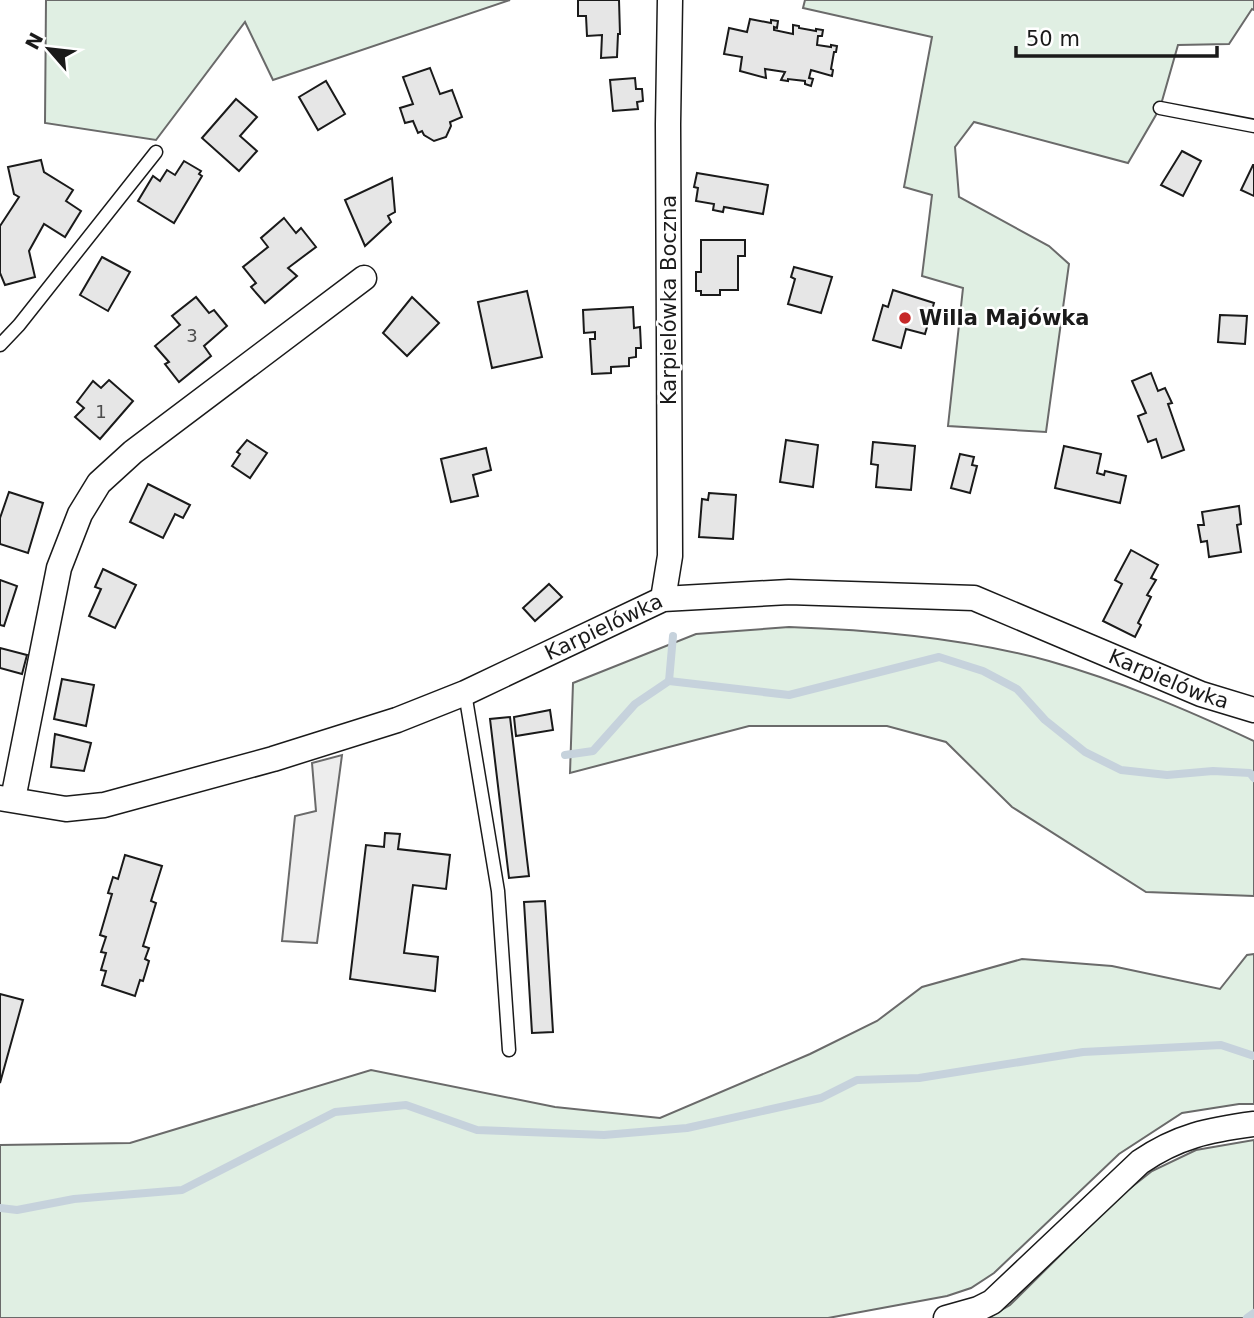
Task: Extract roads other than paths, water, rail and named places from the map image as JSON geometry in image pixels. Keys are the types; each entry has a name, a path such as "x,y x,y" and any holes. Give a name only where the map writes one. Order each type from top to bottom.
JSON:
{"street":[{"name":"Karpielówka Boczna","path":"663,599 670,556 670,0"},
{"path":"6,798 59,568 80,514 99,483 133,452 364,278"},
{"name":"Karpielówka","path":"6,798 66,809 104,805 273,760 397,720 465,692 663,599 789,592 974,598 1201,694 1254,710"},
{"path":"946,1318 978,1309 992,1301 1140,1162 1161,1147 1216,1129 1254,1124"}],"lane":[{"path":"1160,108 1254,126"},
{"path":"0,345 19,325 156,152"},
{"path":"465,692 498,891 509,1050"}],"waterway":[{"path":"669,681 673,636"},
{"path":"565,755 593,751 635,704 669,681 789,695 939,657 983,671 1017,689 1045,720 1085,752 1121,770 1167,775 1213,771 1250,773 1254,778"},
{"path":"0,1208 17,1210 74,1199 182,1190 335,1112 406,1105 477,1130 604,1135 687,1128 821,1098 857,1080 919,1078 1083,1052 1221,1045 1254,1056"},
{"path":"1247,1318 1254,1313"}],"place":[{"name":"Willa Majówka","path":"905,318"}]}
